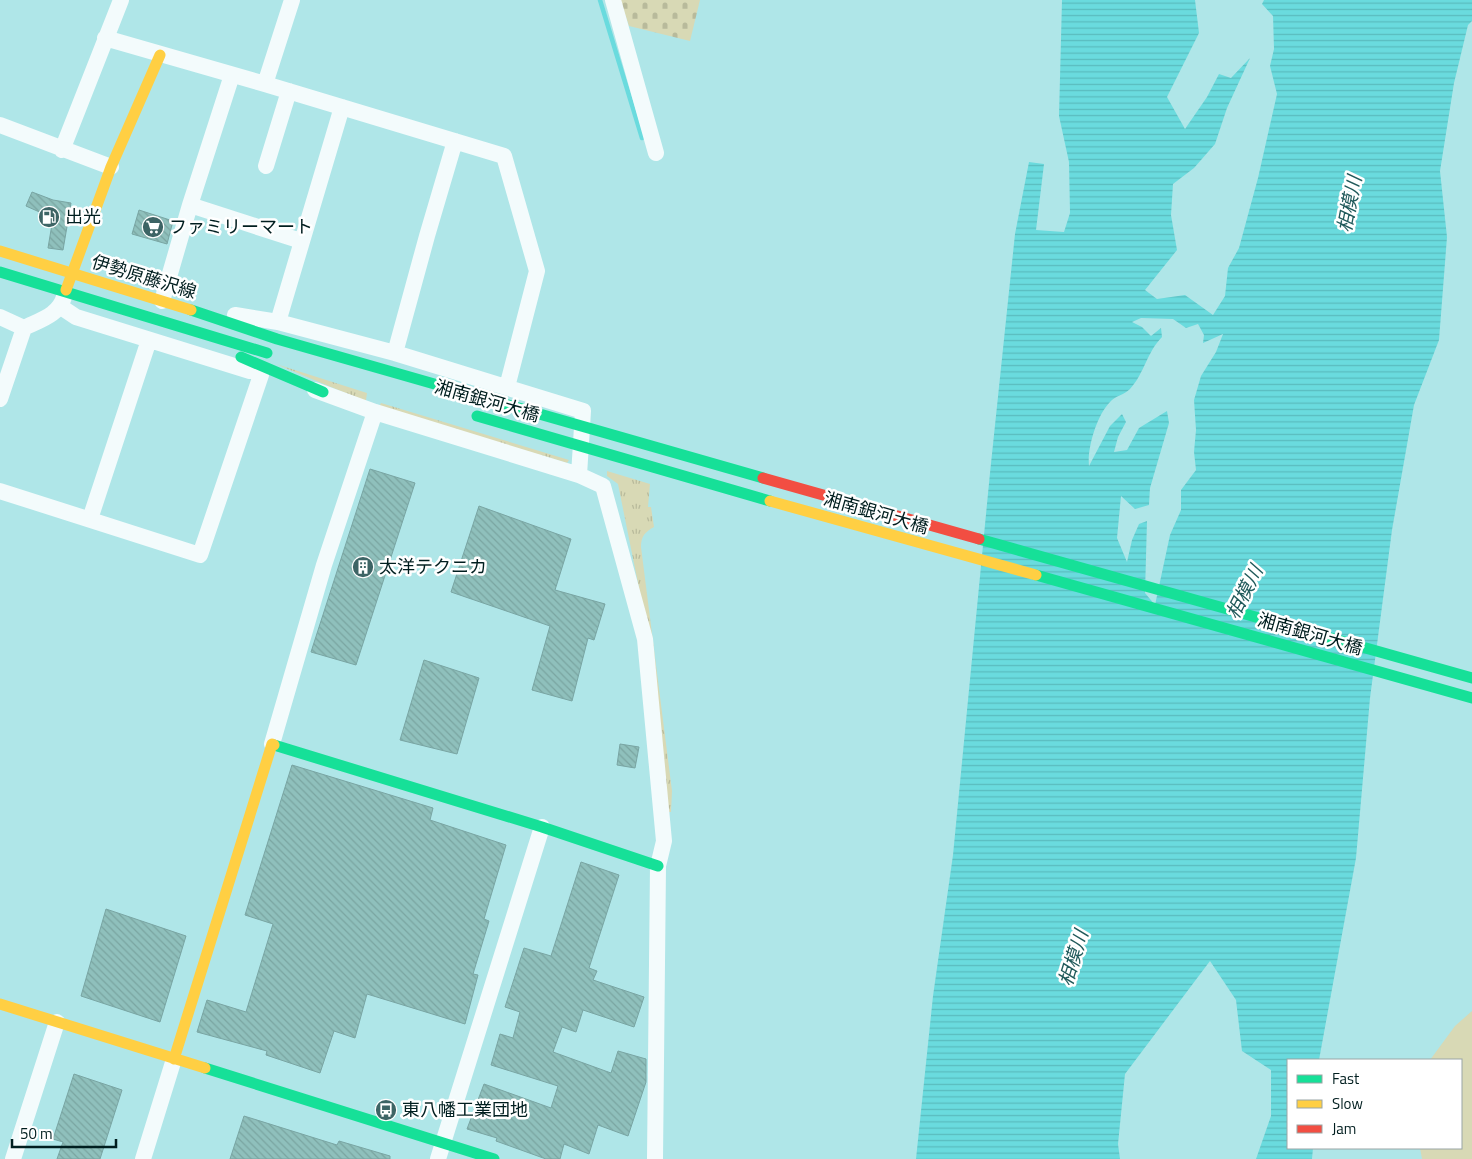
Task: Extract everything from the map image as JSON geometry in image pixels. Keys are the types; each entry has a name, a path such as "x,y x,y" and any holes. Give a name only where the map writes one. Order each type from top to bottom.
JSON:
{"main road":[{"path":"63,300 111,167 160,55"},
{"name":"伊勢原藤沢線","path":"0,252 162,301 277,339"},
{"path":"0,272 63,300 278,356"},
{"name":"湘南銀河大橋","path":"277,339 704,462 1472,678"},
{"path":"220,340 227,352 323,392"},
{"name":"湘南銀河大橋","path":"464,412 692,479 1472,698"},
{"path":"174,1059 272,744 542,827 658,866"},
{"path":"0,1004 494,1159"}],"street":[{"path":"62,150 121,0"},
{"path":"265,84 292,0"},
{"path":"613,0 656,154"},
{"path":"105,38 504,156 537,271 507,388"},
{"path":"162,301 190,205 232,75"},
{"path":"266,166 289,91"},
{"path":"278,322 342,107"},
{"path":"0,125 111,167"},
{"path":"395,353 427,236 456,141"},
{"path":"190,205 301,242"},
{"path":"0,399 24,328 53,314 63,300 76,317 261,375 323,392 375,412 579,475 603,486 645,639 664,841 658,866 655,1159"},
{"path":"200,313 245,316 278,322 395,353 583,411 579,475"},
{"path":"0,317 24,328"},
{"path":"90,519 149,340"},
{"path":"0,491 200,555 261,375"},
{"path":"272,744 324,566 375,412"},
{"path":"438,1159 542,827"},
{"path":"13,1159 57,1022"},
{"path":"143,1159 174,1059"}],"green space":[{"path":"620,0 700,0 690,41 629,26"},
{"path":"276,364 367,393 366,400 362,400"},
{"path":"381,403 569,460 567,463 379,407"},
{"path":"607,471 650,484 648,507 651,507 654,527 644,535 641,547 672,791 671,812 668,812 645,618 618,484 607,476"},
{"path":"1472,1011 1472,1159 1422,1159 1420,1149 1462,1149 1462,1059 1431,1059 1455,1026"}],"water":[{"name":"相模川","path":"1062,0 1195,0 1199,33 1167,97 1185,129 1207,97 1219,74 1231,78 1250,58 1227,108 1215,144 1194,168 1173,184 1171,215 1177,250 1145,290 1157,299 1185,295 1213,315 1225,296 1228,268 1239,248 1258,178 1277,94 1270,66 1274,49 1273,16 1262,4 1264,0 1472,0 1472,21 1468,25 1454,83 1440,171 1447,237 1439,340 1414,405 1392,530 1370,698 1356,858 1319,1059 1287,1059 1287,1149 1313,1149 1312,1159 1256,1159 1271,1116 1271,1070 1242,1051 1236,1000 1210,961 1125,1074 1118,1144 1120,1159 916,1159 933,996 953,855 1015,234 1029,162 1044,164 1036,230 1064,232 1070,213 1069,162 1059,116","holes":["1141,318 1173,319 1186,328 1198,324 1204,335 1203,343 1223,334 1216,352 1201,376 1194,400 1196,470 1181,490 1181,510 1170,535 1155,605 1145,593 1147,521 1139,524 1132,540 1127,562 1117,538 1121,496 1135,509 1149,505 1150,488 1169,423 1167,411 1139,428 1127,450 1114,452 1118,437 1126,422 1122,414 1110,426 1089,466 1090,450 1097,423 1105,408 1112,400 1128,391 1135,383 1153,349 1162,337 1161,328 1151,336 1142,327 1132,322"]}],"building":[{"path":"32,192 53,200 71,203 63,250 48,248 53,218 26,206"},
{"name":"ファミリーマート","path":"139,210 173,221 167,244 132,234"},
{"name":"太洋テクニカ","path":"370,469 415,483 356,665 311,652"},
{"path":"479,506 571,539 555,590 605,604 594,640 588,638 572,701 532,690 550,626 451,592"},
{"path":"424,660 479,678 457,754 400,740"},
{"path":"620,744 639,747 635,768 617,765"},
{"path":"292,765 433,808 430,820 506,845 484,919 489,921 473,974 478,975 465,1024 367,994 355,1038 334,1031 320,1073 266,1055 267,1051 197,1032 207,1000 246,1012 273,924 245,915"},
{"path":"581,862 619,875 589,968 597,971 593,980 644,997 634,1027 583,1010 576,1032 562,1027 553,1052 611,1073 618,1051 646,1059 646,1082 628,1136 598,1125 589,1154 564,1144 560,1159 546,1159 496,1141 497,1138 467,1129 484,1084 551,1108 558,1086 491,1065 500,1034 513,1038 520,1012 505,1007 524,948 551,956"},
{"path":"106,909 186,936 160,1022 81,996"},
{"path":"74,1074 122,1090 100,1159 57,1159 63,1142 53,1139"},
{"path":"244,1116 337,1145 339,1141 390,1156 390,1159 230,1159"}],"waterway":[{"path":"600,0 642,138"}],"traffic: fast":[{"path":"0,272 267,353"},
{"path":"191,310 277,339 763,478"},
{"path":"241,357 323,392"},
{"path":"477,416 770,501"},
{"path":"979,539 1472,678"},
{"path":"1036,575 1472,698"},
{"path":"274,745 542,827 658,866"},
{"path":"205,1068 494,1159"}],"traffic: slow":[{"path":"66,290 111,167 160,55"},
{"path":"0,251 191,310"},
{"path":"770,501 1036,575"},
{"path":"174,1059 272,744 274,745"},
{"path":"0,1004 205,1068"}],"traffic: jam":[{"path":"763,478 979,539"}],"place":[{"name":"出光","path":"49,217"},
{"name":"ファミリーマート","path":"153,227"},
{"name":"太洋テクニカ","path":"363,567"},
{"name":"東八幡工業団地","path":"386,1110"}]}
